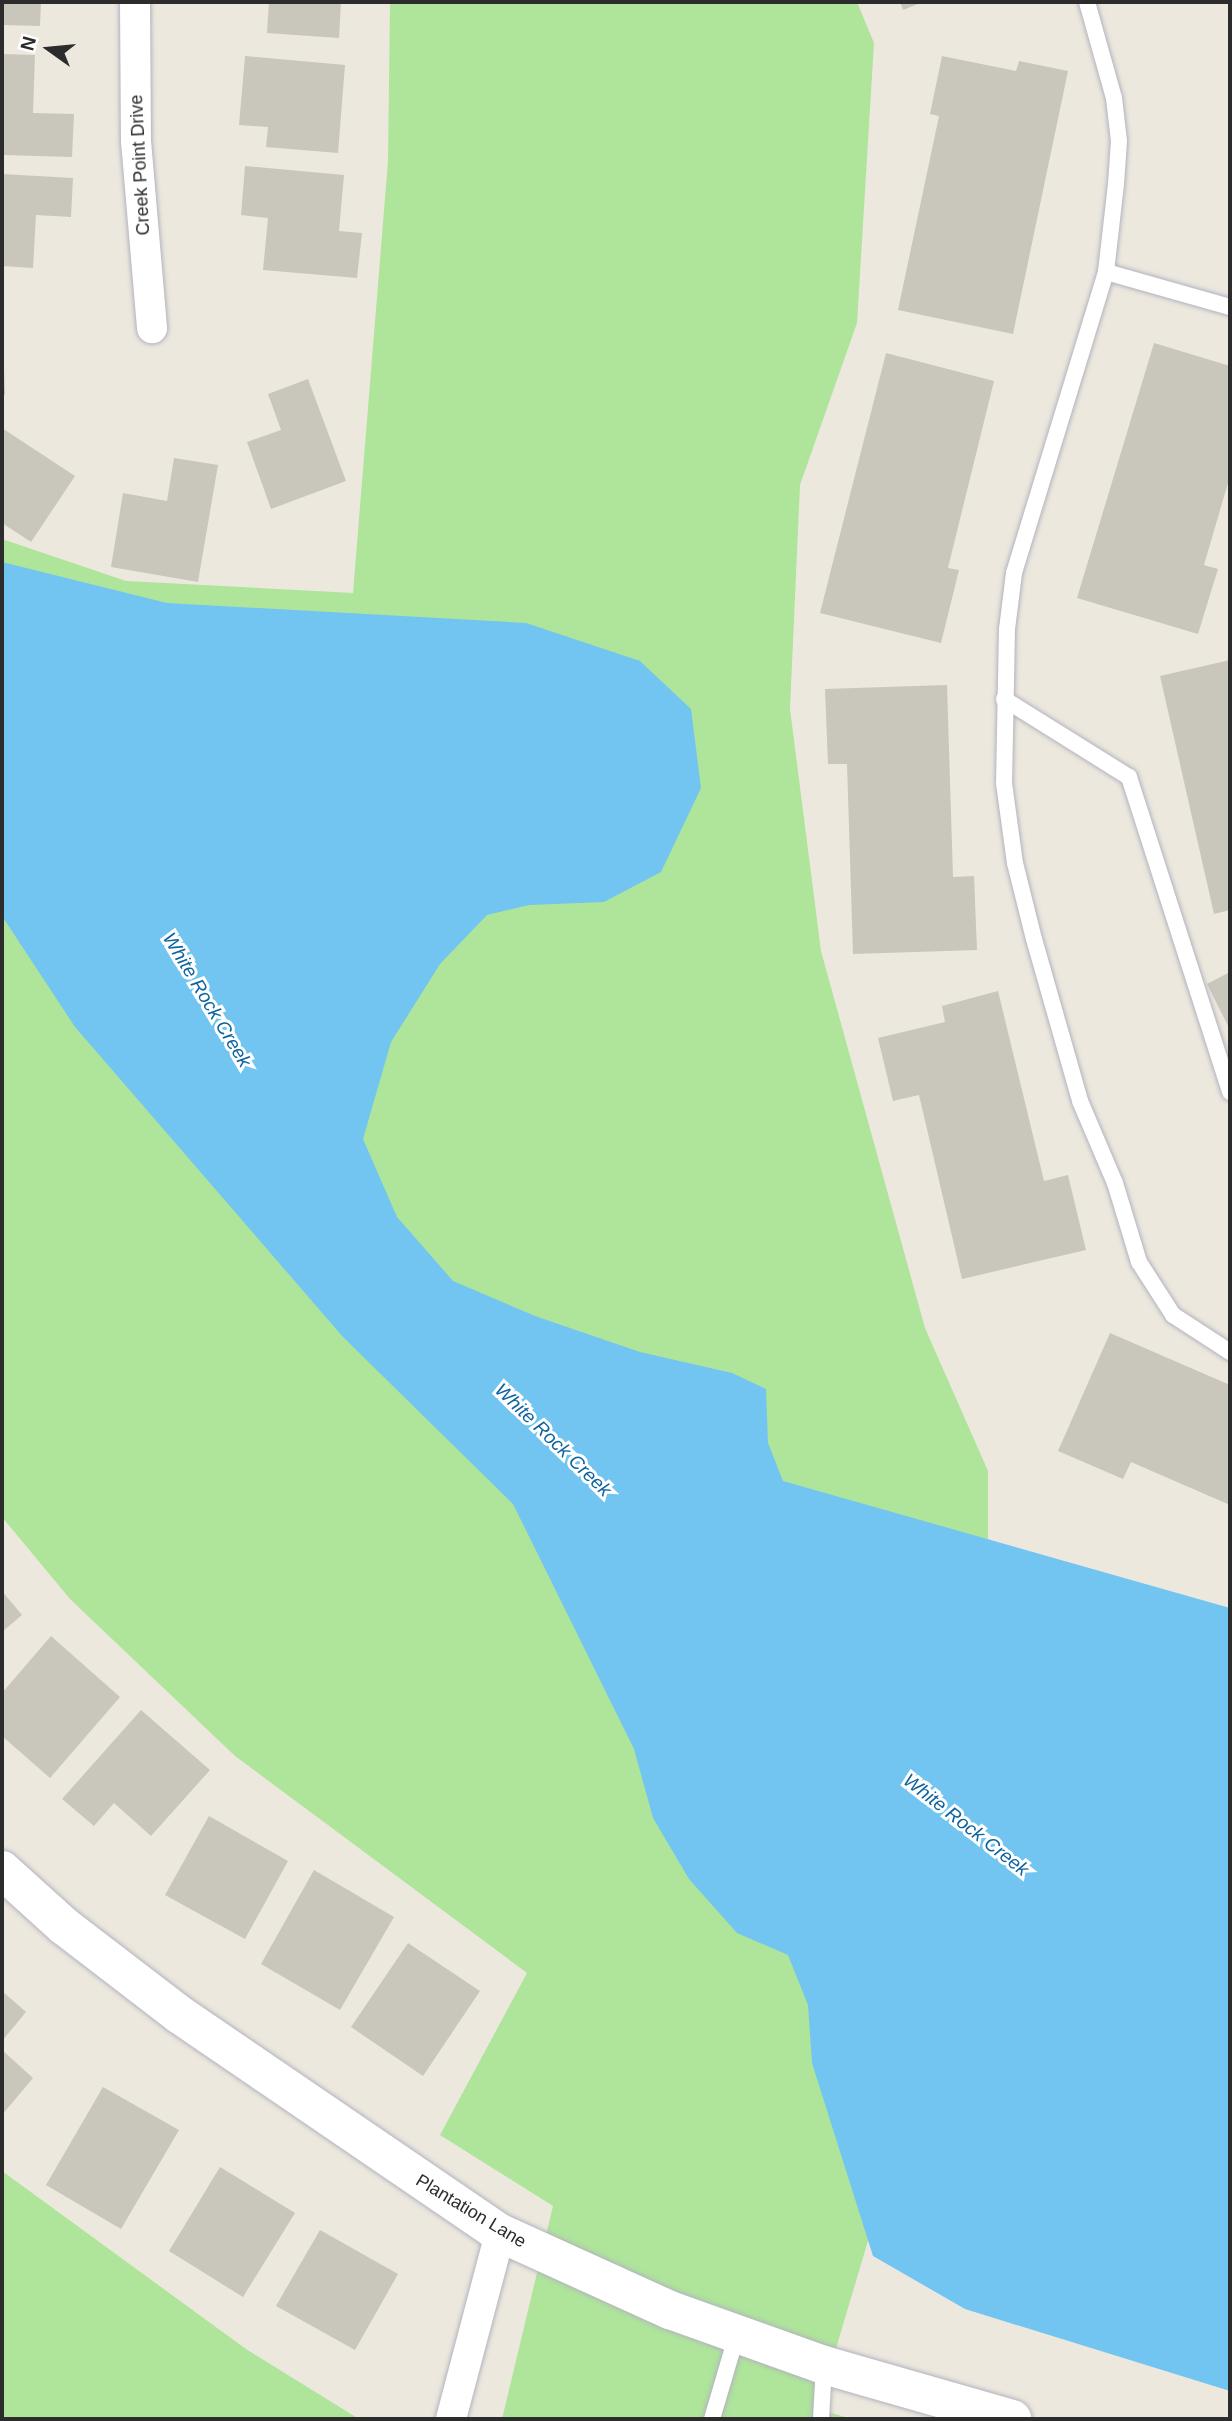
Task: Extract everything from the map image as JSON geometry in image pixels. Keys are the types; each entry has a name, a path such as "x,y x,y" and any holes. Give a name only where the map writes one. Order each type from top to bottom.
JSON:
{"street":[{"name":"Creek Point Drive","path":"135,2 136,141 152,328"},
{"name":"Plantation Lane","path":"2,1870 64,1926 180,2015 500,2232 670,2310 824,2365 997,2417"},
{"path":"451,2419 500,2232"}],"lane":[{"path":"1087,2 1114,98 1118,141 1106,271 1014,573 1004,699 1004,783 1015,863 1080,1101 1115,1183 1139,1262 1157,1295 1173,1315 1230,1352"},
{"path":"1106,271 1230,307"},
{"path":"1004,699 1129,777 1230,1092"},
{"path":"712,2419 737,2334"},
{"path":"821,2419 824,2365"}],"green space":[{"path":"390,2 857,2 874,43 857,323 800,485 790,709 821,951 925,1328 988,1471 988,1837 818,2409 852,2419 502,2419 553,2206 440,2135 527,1973 235,1756 70,1599 2,1517 2,539 126,581 353,593 388,161"},
{"path":"2,2171 246,2349 359,2419 2,2419"}],"water":[{"name":"White Rock Creek","path":"2,562 167,603 526,623 640,661 691,709 701,788 661,872 604,902 529,905 487,915 440,964 391,1042 363,1139 397,1217 453,1281 535,1316 640,1352 732,1373 766,1389 768,1443 783,1481 1230,1608 1230,2391 965,2309 873,2256 812,2063 808,2005 788,1955 737,1933 689,1879 653,1818 634,1749 513,1504 343,1337 75,1027 2,916"}],"building":[{"path":"2,2 41,2 40,26 2,25"},
{"path":"269,2 341,2 339,38 267,33"},
{"path":"900,2 923,2 903,10"},
{"path":"2,54 35,55 33,113 74,114 72,157 2,155"},
{"path":"245,56 345,65 338,153 266,147 268,127 239,125"},
{"path":"942,56 1016,71 1019,61 1068,71 1013,334 898,310 939,116 930,114"},
{"path":"245,166 344,175 339,231 362,233 357,278 263,270 268,218 241,215"},
{"path":"2,174 73,178 71,217 36,215 33,268 2,266"},
{"path":"1154,343 1230,366 1230,476 1204,565 1218,569 1198,634 1077,598"},
{"path":"886,353 994,381 948,568 959,570 941,643 820,613"},
{"path":"2,368 5,395 2,396"},
{"path":"308,379 346,481 271,509 247,442 281,430 268,394"},
{"path":"2,428 75,476 31,542 2,523"},
{"path":"174,458 218,465 198,582 111,567 123,493 167,501"},
{"path":"1230,660 1230,910 1214,914 1160,676"},
{"path":"947,685 953,877 974,876 977,950 853,954 847,764 828,764 825,689"},
{"path":"1230,972 1230,1030 1207,984"},
{"path":"998,991 1044,1181 1068,1175 1086,1250 962,1279 919,1095 893,1101 878,1038 945,1022 942,1006"},
{"path":"1110,1333 1230,1385 1230,1505 1131,1462 1123,1479 1058,1451"},
{"path":"2,1591 22,1615 2,1632"},
{"path":"51,1636 120,1697 50,1778 2,1736 2,1693"},
{"path":"141,1710 210,1770 151,1836 114,1803 94,1826 62,1799"},
{"path":"209,1816 288,1861 245,1939 165,1895"},
{"path":"314,1870 394,1917 340,2010 261,1964"},
{"path":"408,1943 480,1991 423,2076 351,2027"},
{"path":"2,1991 26,2012 2,2041"},
{"path":"2,2050 33,2078 2,2115"},
{"path":"103,2087 179,2130 121,2229 46,2185"},
{"path":"220,2167 295,2213 243,2297 169,2251"},
{"path":"320,2230 398,2274 355,2350 276,2306"}]}
